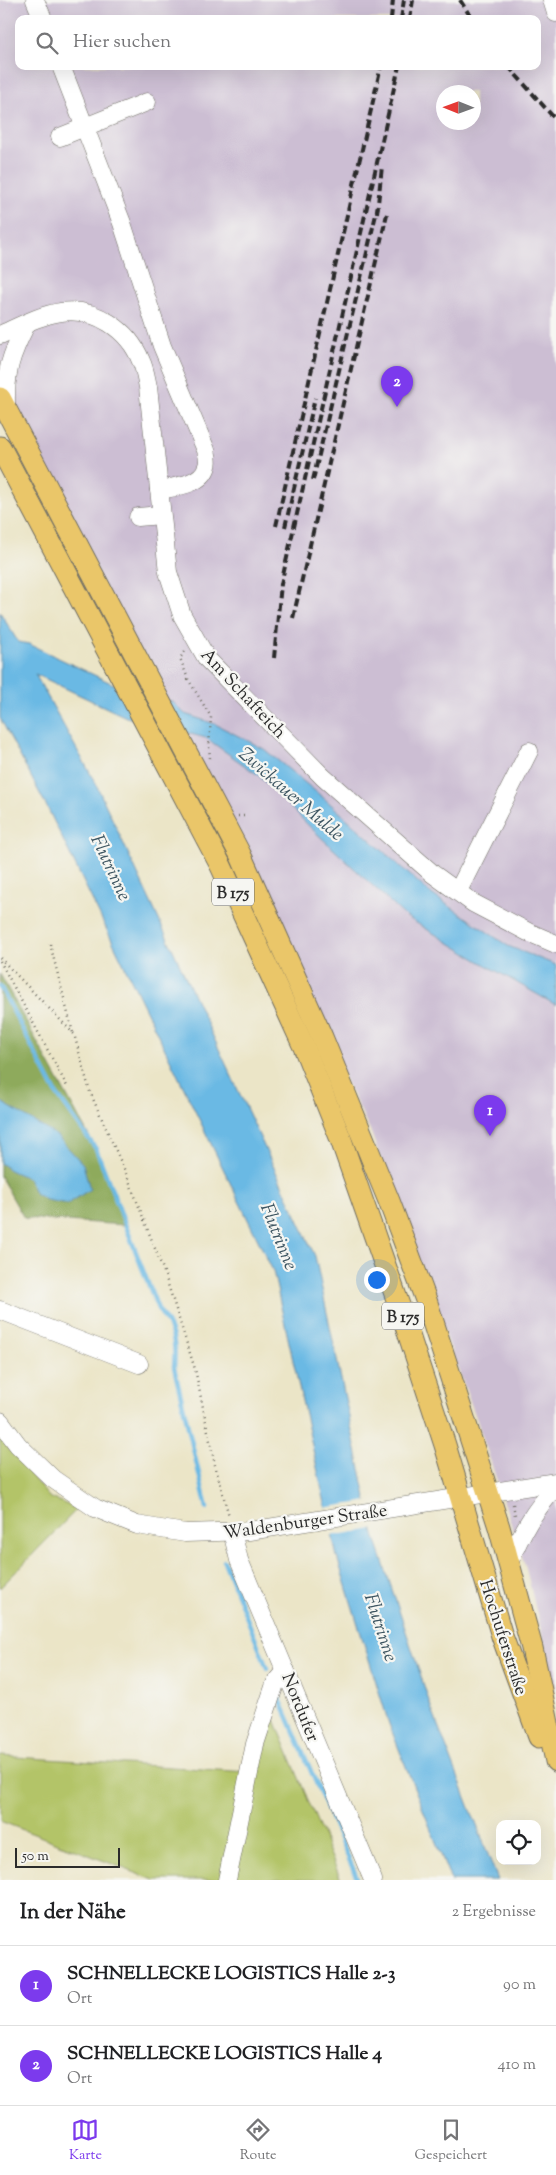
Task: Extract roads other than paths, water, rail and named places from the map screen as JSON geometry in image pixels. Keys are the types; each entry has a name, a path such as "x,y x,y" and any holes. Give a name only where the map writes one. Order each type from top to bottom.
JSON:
{"main road":[{"name":"B 175","path":"3,404 240,854 322,1037 390,1201 426,1300 488,1492"},
{"name":"B 175","path":"0,447 126,683 252,932 324,1095 400,1308 460,1497"},
{"name":"Hochuferstraße","path":"488,1492 532,1648 556,1761"},
{"name":"Hochuferstraße","path":"460,1497 502,1636 527,1706 556,1774"}],"street":[{"path":"35,0 41,15"},
{"path":"552,0 556,13"},
{"path":"63,70 122,223 162,346 206,450 208,466 198,479 159,490"},
{"path":"60,137 147,102"},
{"name":"Am Schafteich","path":"0,335 26,323 63,312 89,314 109,322 128,339 141,361 148,387 168,572 182,615 207,659 323,777 434,874 473,903 528,932 556,944"},
{"path":"3,404 8,365 26,323"},
{"path":"138,517 161,515"},
{"path":"458,891 529,751"},
{"path":"0,1310 139,1364"},
{"name":"Waldenburger Straße","path":"0,1421 18,1445 53,1479 95,1508 137,1525 185,1533 240,1532 556,1482"},
{"path":"509,1563 520,1535 529,1519 536,1508 556,1487"},
{"name":"Nordufer","path":"240,1532 239,1560 372,1880"},
{"path":"227,1880 255,1744 275,1684 286,1670"}],"water":[{"path":"0,612 18,642 29,644 111,683 173,702 185,714 215,724 264,749 326,800 430,893 508,946 556,965 556,1005 405,916 310,827 258,775 206,738 126,717 35,674 95,782 315,1256 374,1535 432,1710 498,1880 451,1880 389,1724 337,1557 273,1271 47,807 0,718"},
{"path":"0,1101 57,1136 83,1164 90,1189 68,1204 46,1200 36,1194 28,1178 11,1171 0,1163"}],"waterway":[{"path":"0,986 56,1093 96,1149 158,1309 171,1330 175,1350 174,1367 207,1508"},
{"path":"224,1561 267,1668"},
{"path":"279,1697 358,1880"}],"railway":[{"path":"391,15 393,0"},
{"path":"402,15 404,0"},
{"path":"411,15 413,0"},
{"path":"460,0 469,15"},
{"path":"276,526 380,70"},
{"path":"274,658 281,584 398,70"},
{"path":"512,70 556,120"},
{"path":"377,213 382,166"},
{"path":"313,480 378,206"},
{"path":"293,618 387,214"},
{"path":"285,527 315,398"}],"place":[{"name":"SCHNELLECKE LOGISTICS Halle 4","path":"397,407"},
{"name":"SCHNELLECKE LOGISTICS Halle 2-3","path":"490,1136"}],"water label":[{"name":"Zwickauer Mulde","path":"292,793"},
{"name":"Flutrinne","path":"112,867"},
{"name":"Flutrinne","path":"280,1236"},
{"name":"Flutrinne","path":"382,1627"}]}
